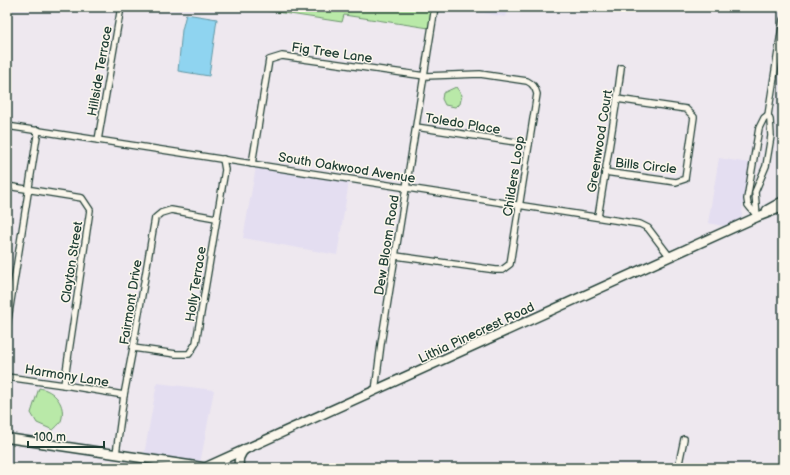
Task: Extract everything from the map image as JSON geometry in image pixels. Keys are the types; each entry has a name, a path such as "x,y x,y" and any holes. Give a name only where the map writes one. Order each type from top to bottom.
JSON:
{"main road":[{"name":"Lithia Pinecrest Road","path":"757,217 783,200"},
{"name":"Lithia Pinecrest Road","path":"206,468 247,448 757,217 783,207"},
{"path":"7,438 206,468"},
{"path":"240,468 238,463 240,456 247,448"},
{"path":"167,461 173,468"}],"street":[{"name":"Hillside Terrace","path":"98,140 121,7"},
{"name":"Dew Bloom Road","path":"375,391 406,188 436,7"},
{"path":"757,217 748,205 747,199 759,128 768,115 783,20"},
{"name":"Fig Tree Lane","path":"252,164 269,60 282,56 425,76"},
{"name":"Greenwood Court","path":"598,217 621,68"},
{"name":"Childers Loop","path":"396,256 496,270 502,270 510,264 537,94 536,88 527,81 480,74 425,76"},
{"name":"Bills Circle","path":"605,172 676,182 685,179 694,117 686,110 617,99"},
{"path":"757,217 755,192 766,166 771,136 770,120 768,115"},
{"name":"South Oakwood Avenue","path":"7,126 640,224 648,228 670,257"},
{"name":"Toledo Place","path":"416,127 529,144"},
{"path":"7,326 38,130"},
{"name":"Holly Terrace","path":"134,348 176,354 189,354 196,343 225,170 223,159"},
{"name":"Clayton Street","path":"7,186 82,198 90,210 64,385"},
{"name":"Fairmont Drive","path":"116,454 124,395 134,348 155,218 161,213 171,210 216,218"},
{"name":"Harmony Lane","path":"7,377 124,395"},
{"path":"678,468 684,439"}],"shaded area":[{"path":"449,7 507,7 506,17"},
{"path":"719,158 749,163 741,221 728,227 708,223"},
{"path":"256,167 349,182 337,255 243,238"},
{"path":"157,383 214,390 200,464 144,455"}],"green space":[{"path":"244,7 432,7 429,28 344,15 342,22"},
{"path":"456,87 462,95 460,104 455,107 445,105 442,99 443,93"},
{"path":"39,388 50,392 61,404 61,421 53,430 37,423 31,413"}],"water":[{"path":"186,14 217,19 209,76 178,71 182,30"}]}
